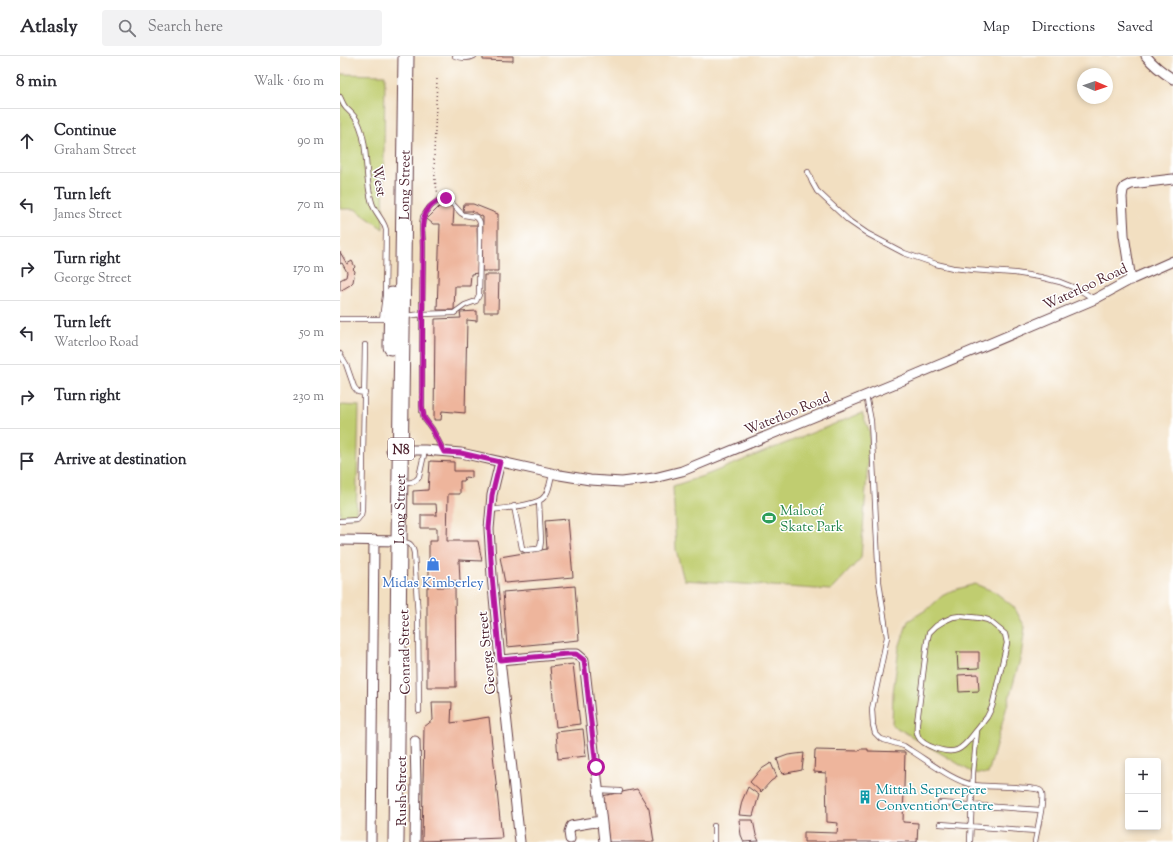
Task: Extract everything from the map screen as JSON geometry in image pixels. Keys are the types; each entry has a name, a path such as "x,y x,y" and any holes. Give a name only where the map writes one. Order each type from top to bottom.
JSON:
{"highway":[{"name":"Long Street","path":"386,842 396,450 392,318 396,56"},
{"name":"Long Street","path":"392,318 406,56"},
{"name":"Long Street","path":"396,450 400,483 394,541 396,842"}],"street":[{"path":"1146,56 1152,64 1173,79"},
{"path":"1131,280 1124,235 1122,197 1125,187 1131,184 1173,179"},
{"name":"Waterloo Road","path":"396,450 425,450 461,453 552,474 590,480 622,482 668,475 682,471 866,395 1094,299 1173,260"},
{"name":"George Street","path":"500,462 492,495 489,528 500,660 520,842"},
{"name":"Conrad Street","path":"340,540 394,541"},
{"name":"Long Street","path":"371,842 374,540"},
{"path":"500,660 567,654 576,654 584,660 604,842"},
{"name":"Rush Street","path":"415,741 415,842"},
{"path":"570,838 569,832 571,826 601,821"}],"lane":[{"path":"455,56 464,58 474,56"},
{"name":"West","path":"340,97 358,123 362,137 371,199 375,210 384,223 386,230 385,296 392,318"},
{"path":"808,172 817,191 849,221 868,234 904,253 953,268 1015,273 1040,277 1060,282 1080,290 1094,299"},
{"path":"340,319 392,318 422,314 454,313 465,305 476,301 479,295 480,220 476,217 464,215 448,199 440,199 430,207 423,217 422,225 423,247 422,314 422,411 424,418 432,429 444,452"},
{"path":"340,521 357,520 361,515 365,345"},
{"path":"340,354 346,364 354,387 358,392 364,393"},
{"path":"866,395 871,421 879,582 887,638 872,709 875,733 881,739 904,746 949,776 973,785 1041,791 1043,794 1035,842"},
{"path":"400,483 417,480 425,450"},
{"path":"490,510 534,503 541,500 549,488 552,474"},
{"path":"514,506 522,548 525,550 537,549 540,548 542,541 539,501"},
{"name":"Conrad Street","path":"394,541 410,543 414,553 418,617 419,711"},
{"path":"970,842 977,730 987,717 992,707 1006,648 1006,638 1005,634 999,628 988,620 960,616 952,617 944,621 929,633 917,723 918,736 921,740 934,748 940,750 956,750 964,745 977,730"},
{"path":"598,790 620,791"},
{"path":"940,803 1041,810"},
{"path":"940,824 1037,832"},
{"path":"714,826 714,842"}],"path":[{"path":"437,79 434,154 435,181 440,199"}],"green space":[{"path":"340,74 385,75 383,229 355,209 340,209"},
{"path":"340,405 359,406 356,517 340,517"},
{"name":"Maloof Skate Park","path":"862,413 870,432 861,558 831,590 684,580 676,550 673,486 706,475"},
{"path":"975,584 995,592 1014,607 1025,627 1021,656 988,774 973,773 892,725 893,693 899,648 908,621 929,608 942,596 954,590"}],"building":[{"path":"483,56 513,56 513,61 483,60"},
{"path":"446,200 454,209 453,225 477,225 478,273 471,274 470,286 455,286 454,310 437,310 440,224 433,224 427,219"},
{"path":"464,204 473,204 498,214 498,271 482,271 483,217 472,211 463,211"},
{"path":"340,252 347,264 352,261 355,267 353,269 355,271 353,282 340,291 340,280 346,277 347,272 342,263 340,264"},
{"path":"484,275 499,275 498,312 484,312"},
{"path":"477,311 477,321 467,320 465,413 442,411 441,420 434,420 435,319 461,318 460,312"},
{"path":"430,461 454,462 454,471 472,471 472,478 465,477 464,481 460,481 460,494 448,494 447,541 478,541 482,561 459,560 460,581 438,580 437,587 455,587 456,687 427,687 427,587 429,587 429,541 437,541 437,528 421,528 421,515 437,515 436,504 413,504 413,491 428,490"},
{"path":"568,519 573,577 505,583 500,557 547,549 545,521"},
{"path":"575,586 579,640 507,647 503,592"},
{"path":"957,652 979,652 979,668 958,669"},
{"path":"573,664 580,724 556,727 550,667"},
{"path":"978,674 979,691 959,692 958,675"},
{"path":"432,702 452,702 451,723 489,717 502,838 422,841 424,727 433,720"},
{"path":"583,729 586,756 558,759 556,732"},
{"name":"Mittah Seperepere Convention Centre","path":"860,749 868,749 868,751 905,752 903,822 918,823 917,842 804,842 804,832 837,833 838,823 827,822 826,773 814,772 815,750 859,751"},
{"path":"804,753 802,770 782,774 777,759 788,755"},
{"path":"771,763 777,777 761,792 750,782 760,770"},
{"path":"748,787 759,795 753,816 739,815 742,801"},
{"path":"637,789 649,809 654,842 609,842 602,796"},
{"path":"739,820 753,820 756,835 759,841 744,842 741,835"}],"place":[{"name":"Maloof Skate Park","path":"769,518"},
{"name":"Midas Kimberley","path":"433,564"},
{"name":"Mittah Seperepere Convention Centre","path":"865,797"}],"route":[{"path":"446,198 440,199 430,207 423,217 422,225 423,415 444,452 461,453 500,462 492,495 489,528 500,660 567,654 576,654 581,656 584,660 586,669 596,767"}]}
